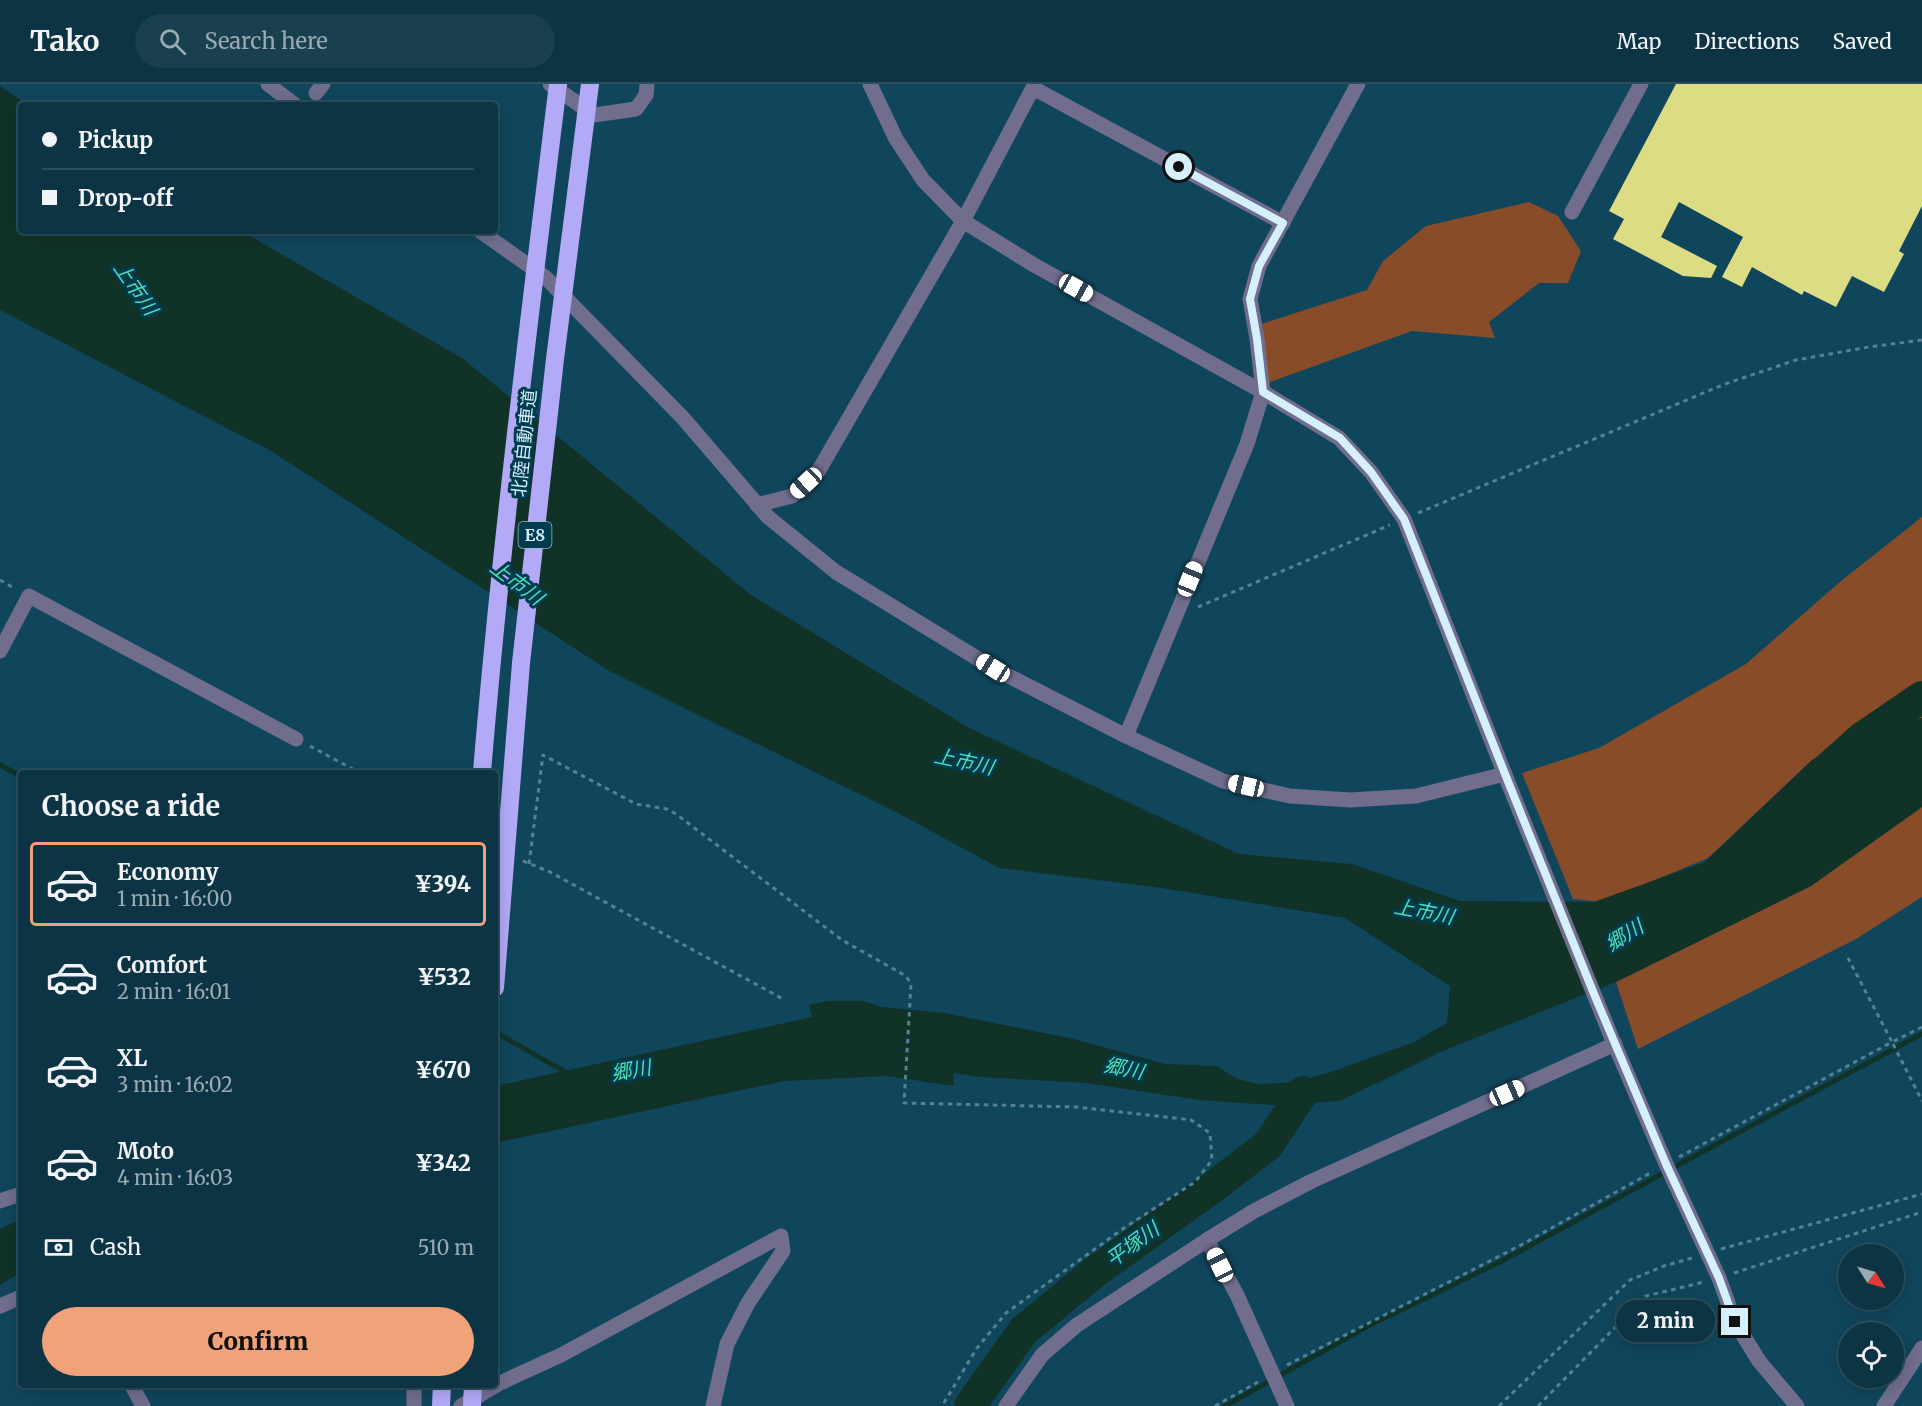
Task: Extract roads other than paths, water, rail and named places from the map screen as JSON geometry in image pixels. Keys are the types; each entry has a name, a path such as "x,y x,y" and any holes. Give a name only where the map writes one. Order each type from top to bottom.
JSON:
{"highway":[{"name":"北陸自動車道","path":"482,770 492,652 525,352 558,84"},
{"name":"北陸自動車道","path":"498,951 522,651 555,359 590,84"},
{"path":"441,1406 442,1388"},
{"path":"472,1406 473,1388"}],"street":[{"path":"268,84 292,102"},
{"path":"550,84 594,115 636,109 646,95 647,84"},
{"path":"870,84 896,139 923,180 963,221 1034,265 1263,392 1340,438 1371,472 1404,519 1613,1040 1666,1164 1719,1278 1735,1322 1759,1361 1797,1406"},
{"path":"1126,736 1247,444 1263,392 1250,299 1259,266 1358,84"},
{"path":"1572,212 1641,84"},
{"path":"757,505 792,496 819,470 963,221 1034,86 1283,223"},
{"path":"484,234 545,277 683,418 768,517 836,572 993,668 1126,736 1223,781 1290,796 1350,800 1416,796 1507,779"},
{"path":"0,651 29,596 296,739"},
{"path":"1006,1406 1042,1355 1077,1325 1254,1211 1312,1181 1613,1040"},
{"path":"0,1201 18,1195"},
{"path":"498,1384 561,1355 781,1236 783,1251 748,1303 727,1344 713,1406"},
{"path":"1207,1240 1237,1295 1287,1406"},
{"path":"0,1306 18,1298"},
{"path":"1884,1406 1922,1348"},
{"path":"133,1388 143,1406"},
{"path":"414,1388 414,1406"},
{"path":"461,1406 492,1388"}],"water":[{"name":"郷川","path":"0,86 24,102 18,102 18,234 246,234 462,358 751,595 969,728 1239,854 1352,864 1460,901 1594,902 1705,862 1812,760 1922,718 1922,807 1811,886 1616,982 1445,1050 1340,1101 1273,1105 1199,1100 1086,1083 981,1077 953,1073 954,1086 887,1076 784,1081 498,1142 498,1085 812,1017 809,1005 828,1001 864,1001 882,1007 945,1013 1074,1039 1165,1064 1216,1066 1238,1079 1259,1084 1296,1082 1414,1042 1447,1023 1450,986 1345,918 1162,888 999,868 898,813 611,672 271,451 0,310"},
{"path":"18,1220 18,1274 0,1285 0,1229"}],"waterway":[{"name":"上市川","path":"1826,770 1862,738 1922,697"},
{"path":"0,765 18,774"},
{"path":"498,1034 569,1074"},
{"path":"1225,1406 1370,1325 1500,1262 1922,1034"},
{"name":"平塚川","path":"970,1406 1024,1330 1095,1272 1268,1145 1303,1092"}]}
